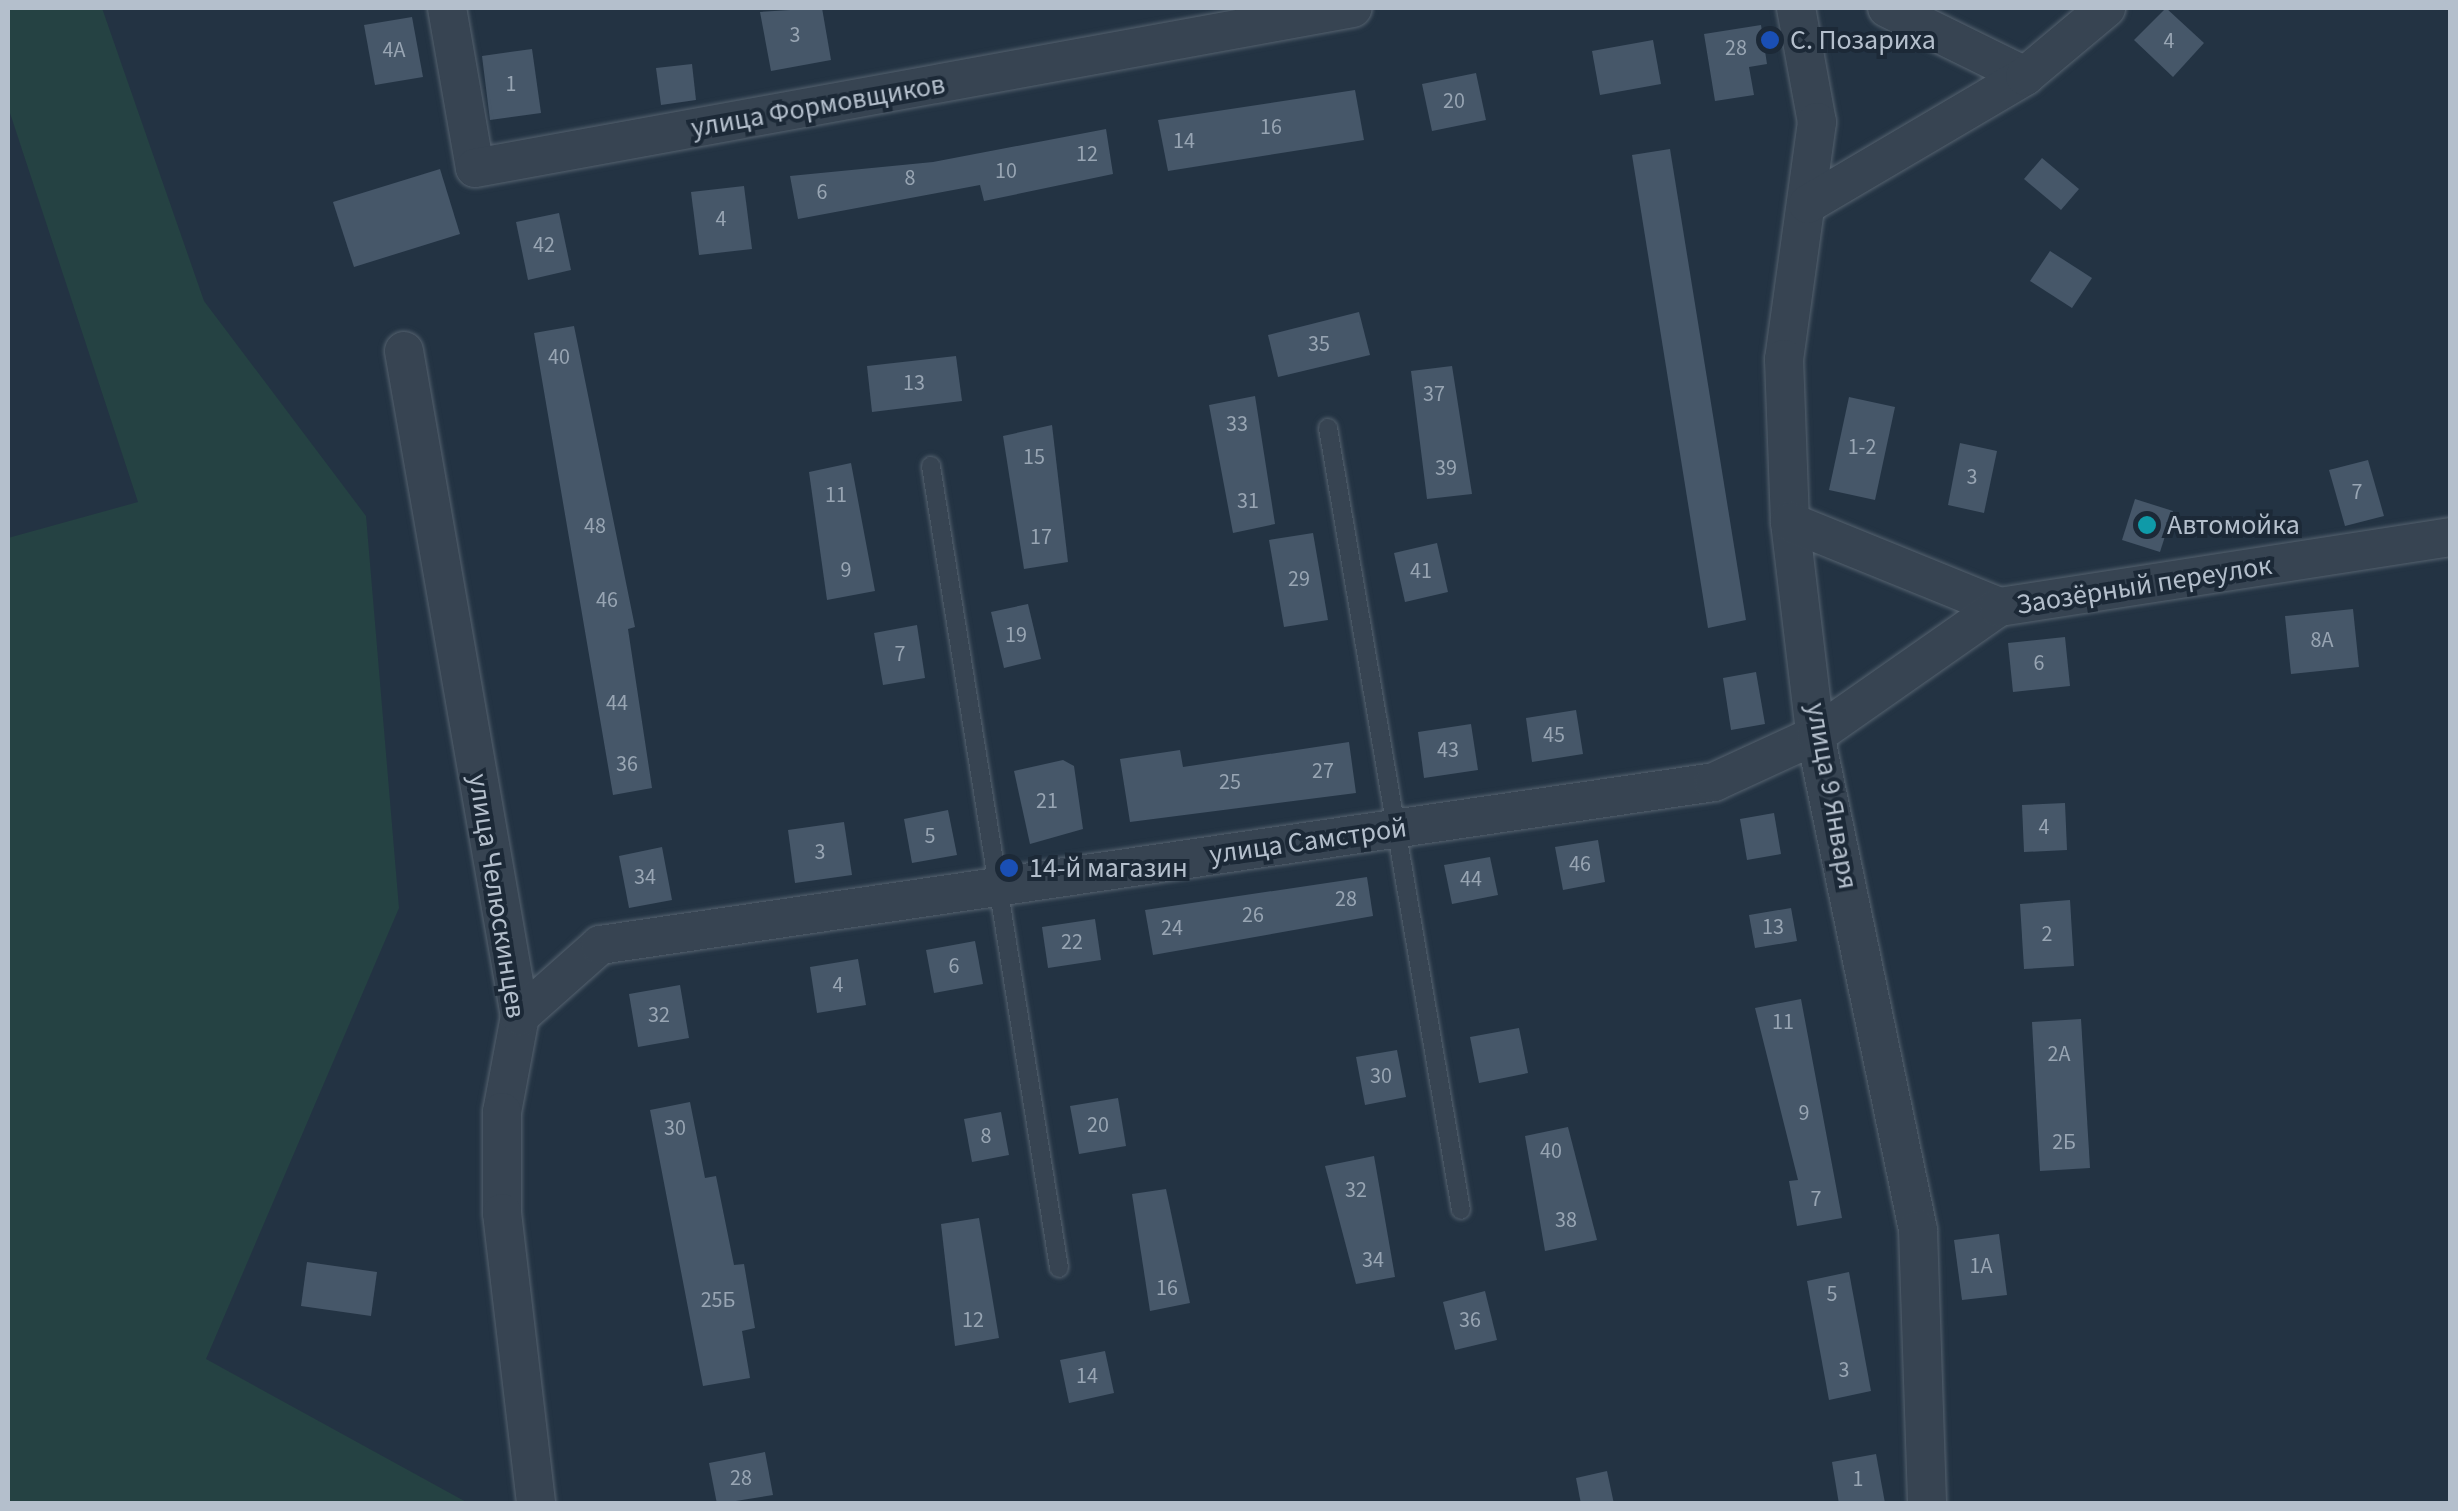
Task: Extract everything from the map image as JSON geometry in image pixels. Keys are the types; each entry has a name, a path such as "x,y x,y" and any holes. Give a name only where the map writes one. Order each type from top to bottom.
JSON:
{"street":[{"name":"улица Формовщиков","path":"448,8 475,168 1353,8"},
{"name":"улица 9 Января","path":"1796,8 1814,99 1808,204 1784,359 1790,522 1816,735 1918,1230 1927,1497"},
{"path":"1887,8 2025,76"},
{"path":"1808,204 2025,76 2106,8"},
{"name":"улица Челюскинцев","path":"404,351 520,1016 502,1112 502,1213 536,1504"},
{"path":"1790,522 1999,608"},
{"name":"Заозёрный переулок","path":"1816,735 1999,608 2450,537"},
{"name":"улица Самстрой","path":"520,1016 600,945 1714,782 1816,735"}],"lane":[{"path":"1328,428 1461,1210"},
{"path":"930,466 1059,1268"}],"green space":[{"path":"8,8 102,8 204,301 366,516 399,908 206,1359 468,1503 8,1503 8,538 138,502 8,107"}],"building":[{"path":"822,8 831,60 771,71 760,12"},
{"path":"2166,8 2204,43 2173,77 2134,40"},
{"path":"412,17 423,77 375,85 364,25"},
{"path":"1761,25 1767,64 1749,67 1754,95 1715,101 1704,34"},
{"path":"1653,40 1661,84 1600,95 1592,51"},
{"path":"532,49 541,113 490,120 482,56"},
{"path":"692,64 696,100 661,105 656,68"},
{"path":"1476,73 1486,120 1432,131 1422,84"},
{"path":"1355,90 1364,140 1168,171 1158,120"},
{"path":"1106,129 1113,174 984,201 980,185 798,219 790,176 933,162"},
{"path":"1670,149 1746,620 1708,628 1632,155"},
{"path":"2042,158 2079,189 2061,210 2024,179"},
{"path":"440,169 460,234 354,267 333,202"},
{"path":"744,186 752,249 699,255 691,192"},
{"path":"559,213 571,270 528,280 516,222"},
{"path":"2050,251 2092,278 2072,308 2030,281"},
{"path":"1359,312 1370,355 1278,377 1268,335"},
{"path":"574,326 635,627 628,629 652,788 613,795 534,333"},
{"path":"956,356 962,401 872,412 867,366"},
{"path":"1452,366 1472,494 1427,499 1411,371"},
{"path":"1255,396 1275,524 1233,533 1209,405"},
{"path":"1849,397 1895,407 1875,500 1829,490"},
{"path":"1052,425 1068,562 1024,569 1003,436"},
{"path":"1960,443 1997,451 1984,513 1948,505"},
{"path":"2368,460 2384,516 2345,526 2329,470"},
{"path":"851,463 875,591 827,600 809,472"},
{"name":"Автомойка","path":"2135,499 2173,511 2160,552 2122,540"},
{"path":"1313,533 1328,620 1284,627 1269,540"},
{"path":"1437,543 1448,592 1405,602 1394,553"},
{"path":"1028,604 1041,659 1004,668 991,612"},
{"path":"2353,609 2359,667 2291,674 2285,616"},
{"path":"917,625 925,678 883,685 874,633"},
{"path":"2065,637 2070,686 2013,692 2008,643"},
{"path":"1756,672 1765,724 1731,730 1723,678"},
{"path":"1576,710 1583,754 1532,762 1526,718"},
{"path":"1471,724 1478,770 1424,778 1418,732"},
{"path":"1349,742 1356,793 1130,822 1120,759 1180,750 1183,767"},
{"path":"1063,760 1074,766 1083,829 1030,844 1014,771"},
{"path":"2065,803 2067,850 2024,852 2022,805"},
{"path":"948,810 957,855 912,863 904,819"},
{"path":"1774,813 1781,854 1747,860 1740,819"},
{"path":"844,822 852,875 795,883 788,830"},
{"path":"1598,840 1605,882 1563,890 1555,847"},
{"path":"662,847 672,900 629,908 619,856"},
{"path":"1490,857 1498,895 1452,904 1444,865"},
{"path":"1367,877 1373,916 1153,955 1145,910"},
{"path":"2070,900 2074,966 2024,969 2020,904"},
{"path":"1791,908 1797,941 1755,948 1749,915"},
{"path":"1095,919 1101,960 1048,968 1042,927"},
{"path":"975,941 983,984 934,993 926,950"},
{"path":"858,959 866,1005 817,1013 810,967"},
{"path":"680,985 689,1038 638,1047 629,994"},
{"path":"1801,999 1842,1218 1797,1226 1789,1181 1798,1180 1755,1008"},
{"path":"2081,1019 2090,1168 2040,1171 2032,1022"},
{"path":"1519,1028 1528,1073 1479,1083 1470,1037"},
{"path":"1397,1050 1406,1097 1365,1105 1356,1057"},
{"path":"1118,1098 1126,1146 1079,1154 1070,1106"},
{"path":"690,1102 705,1178 716,1176 734,1265 744,1264 755,1328 742,1331 750,1378 703,1386 650,1110"},
{"path":"1001,1112 1009,1155 972,1162 964,1119"},
{"path":"1568,1127 1597,1240 1545,1251 1525,1136"},
{"path":"1374,1156 1395,1277 1356,1284 1325,1166"},
{"path":"1166,1189 1190,1303 1150,1311 1132,1194"},
{"path":"979,1218 999,1338 955,1346 941,1224"},
{"path":"1999,1234 2007,1295 1962,1300 1954,1240"},
{"path":"307,1262 377,1272 371,1316 301,1306"},
{"path":"1849,1272 1871,1391 1829,1400 1807,1281"},
{"path":"1485,1291 1497,1340 1455,1350 1443,1302"},
{"path":"1105,1351 1114,1393 1069,1403 1060,1360"},
{"path":"765,1452 773,1495 717,1504 709,1463"},
{"path":"1876,1454 1885,1503 1839,1504 1832,1462"},
{"path":"1607,1471 1614,1504 1581,1504 1576,1478"}],"place":[{"name":"С. Позариха","path":"1770,40"},
{"name":"Автомойка","path":"2147,525"},
{"name":"14-й магазин","path":"1009,868"}]}
